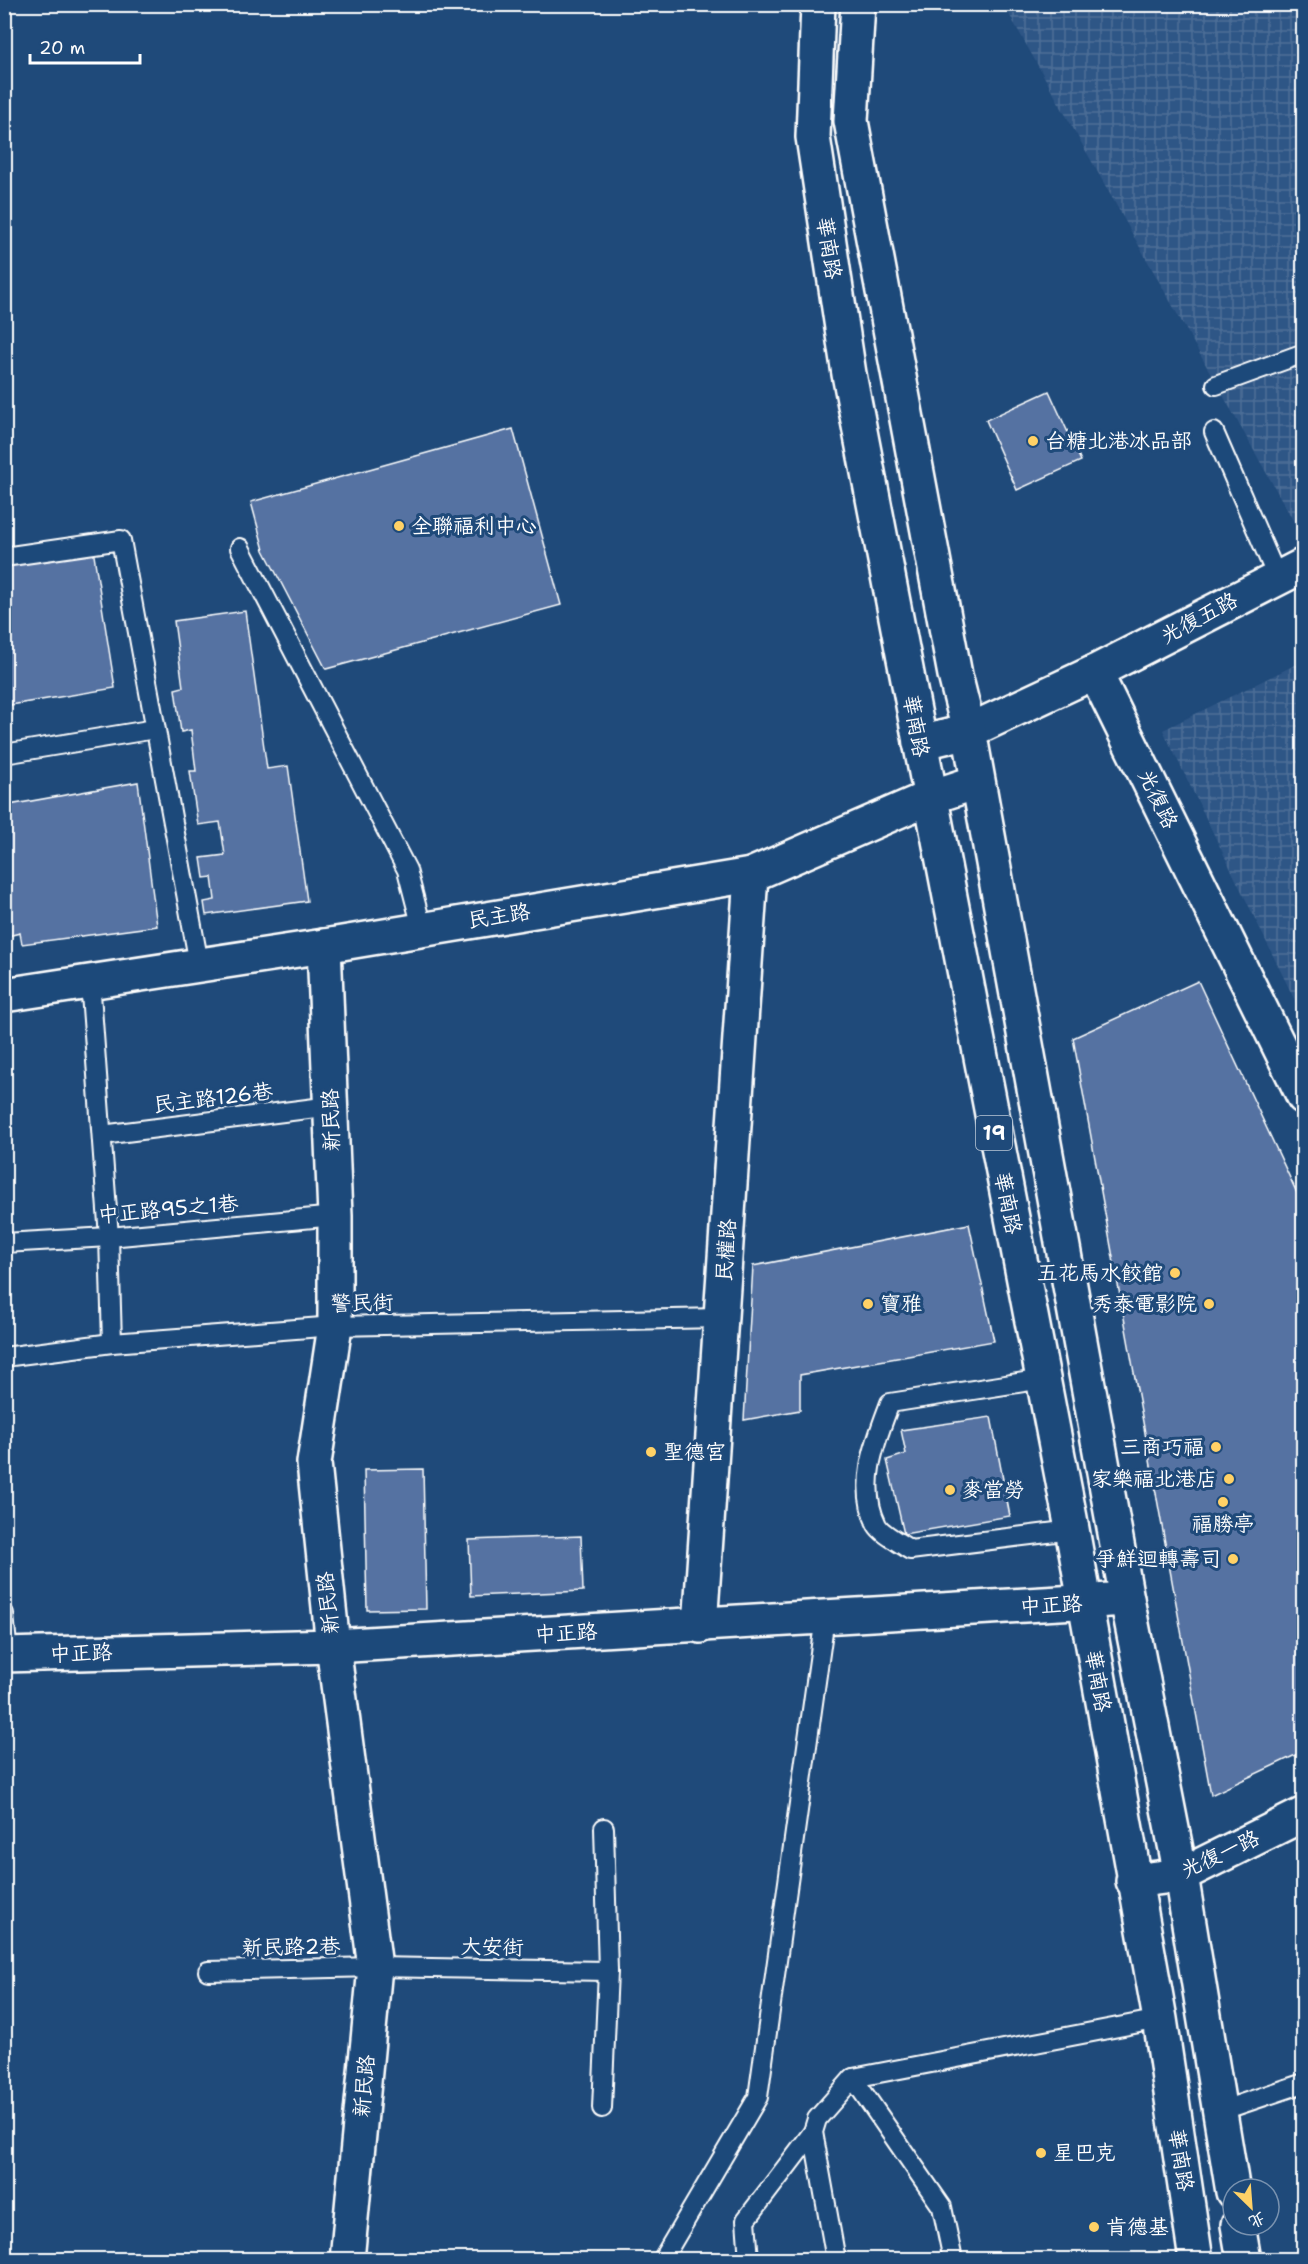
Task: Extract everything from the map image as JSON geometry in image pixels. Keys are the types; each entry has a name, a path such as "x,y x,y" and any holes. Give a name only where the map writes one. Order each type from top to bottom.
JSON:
{"street":[{"name":"華南路","path":"818,4 813,137 849,374 920,743 928,798 1072,1530 1133,1881 1160,2019 1196,2259"},
{"name":"華南路","path":"858,4 851,121 955,675 969,731 1127,1599 1181,1875 1231,2177"},
{"name":"光復五路","path":"1095,672 1290,571"},
{"path":"920,743 969,731 1095,672"},
{"name":"光復路","path":"1095,672 1304,1097"},
{"name":"民主路","path":"4,995 90,980 324,946 751,875 928,798 977,782"},
{"name":"民權路","path":"700,1626 751,875"},
{"name":"新民路","path":"324,946 335,1216 335,1326 314,1462 333,1646 375,1967 348,2259"},
{"name":"中正路","path":"6,1655 333,1646 1084,1604 1127,1599"},
{"name":"光復一路","path":"1133,1881 1181,1875 1304,1814"},
{"path":"1240,2237 1244,2259"}],"lane":[{"path":"1216,385 1304,353"},
{"path":"1214,432 1290,571"},
{"path":"4,557 121,540 199,964"},
{"path":"240,548 407,870 422,928"},
{"path":"4,754 155,729"},
{"path":"90,980 109,1238 112,1343"},
{"name":"民主路126巷","path":"102,1135 331,1106"},
{"name":"中正路95之1巷","path":"4,1243 109,1238 335,1216"},
{"name":"警民街","path":"4,1357 112,1343 335,1326 722,1318"},
{"path":"1043,1379 890,1403 872,1451 868,1490 878,1526 910,1550 1072,1530"},
{"path":"4,1614 6,1655"},
{"path":"662,2259 758,2097 825,1617"},
{"path":"602,2108 608,1971 604,1828"},
{"name":"新民路2巷","path":"208,1971 375,1967"},
{"name":"大安街","path":"375,1967 608,1971"},
{"path":"749,2259 746,2220 813,2132 817,2119 852,2078 1160,2019"},
{"path":"852,2078 942,2207 953,2259"},
{"path":"1220,2111 1304,2083"},
{"path":"813,2132 836,2259"}],"shaded area":[{"path":"1004,5 1303,5 1303,538"},
{"path":"1303,661 1303,1017 1163,730"}],"building":[{"name":"台糖北港冰品部","path":"1049,391 1081,461 1017,490 986,420"},
{"name":"全聯福利中心","path":"513,429 561,605 326,669 264,550 251,502"},
{"path":"93,549 115,688 4,706 4,564"},
{"path":"245,611 267,769 288,766 307,901 206,915 204,902 215,900 212,877 204,878 201,858 225,855 220,822 198,825 190,771 196,771 191,730 181,732 175,689 183,687 174,621"},
{"path":"138,782 157,926 22,944 20,933 4,937 4,806"},
{"name":"家樂福北港店","path":"1198,981 1304,1208 1304,1751 1211,1795 1073,1038"},
{"name":"寶雅","path":"969,1224 994,1341 800,1375 800,1410 744,1420 753,1266"},
{"name":"麥當勞","path":"991,1417 1010,1516 904,1534 887,1460 906,1454 901,1430"},
{"path":"423,1469 426,1609 367,1610 364,1470"},
{"path":"581,1536 583,1591 471,1596 469,1540"}],"place":[{"name":"台糖北港冰品部","path":"1033,441"},
{"name":"全聯福利中心","path":"399,526"},
{"name":"五花馬水餃館","path":"1175,1273"},
{"name":"寶雅","path":"868,1304"},
{"name":"秀泰電影院","path":"1209,1304"},
{"name":"三商巧福","path":"1216,1447"},
{"name":"聖德宮","path":"651,1452"},
{"name":"家樂福北港店","path":"1229,1479"},
{"name":"麥當勞","path":"950,1490"},
{"name":"福勝亭","path":"1223,1502"},
{"name":"爭鮮迴轉壽司","path":"1233,1559"},
{"name":"星巴克","path":"1041,2153"},
{"name":"肯德基","path":"1094,2227"}]}
